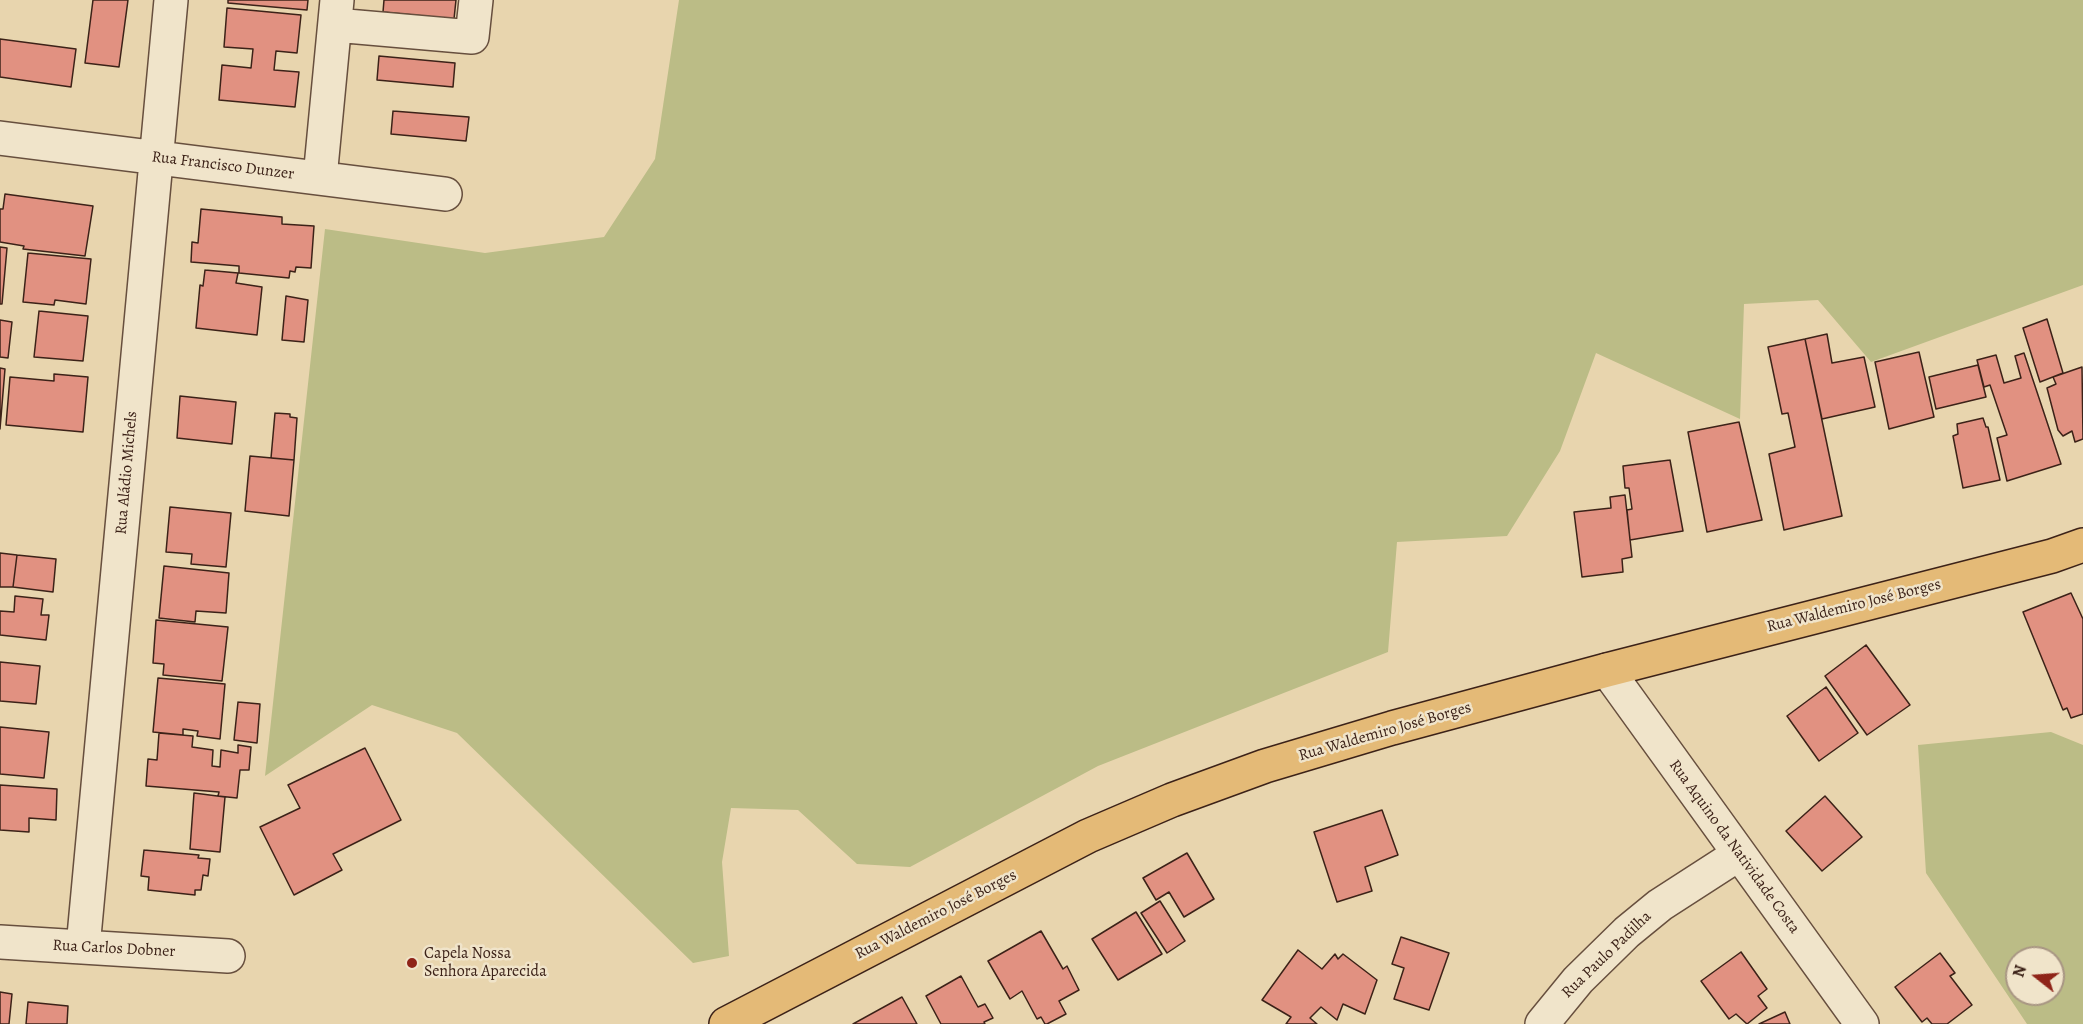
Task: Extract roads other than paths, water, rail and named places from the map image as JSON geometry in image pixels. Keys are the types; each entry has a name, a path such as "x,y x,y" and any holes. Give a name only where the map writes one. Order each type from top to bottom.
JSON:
{"main road":[{"name":"Rua Waldemiro José Borges","path":"726,1024 1088,836 1172,800 1265,766 1607,670 2052,556 2083,546"}],"street":[{"name":"Rua Aládio Michels","path":"83,947 171,0"},
{"path":"320,178 336,12 472,38 476,0"},
{"name":"Rua Francisco Dunzer","path":"0,138 445,194"},
{"name":"Rua Aquino da Natividade Costa","path":"1607,670 1862,1024"},
{"name":"Rua Paulo Padilha","path":"1542,1024 1578,980 1627,932 1660,905 1739,854"},
{"name":"Rua Carlos Dobner","path":"0,942 228,956"}],"place":[{"name":"Capela Nossa Senhora Aparecida","path":"412,963"}]}
